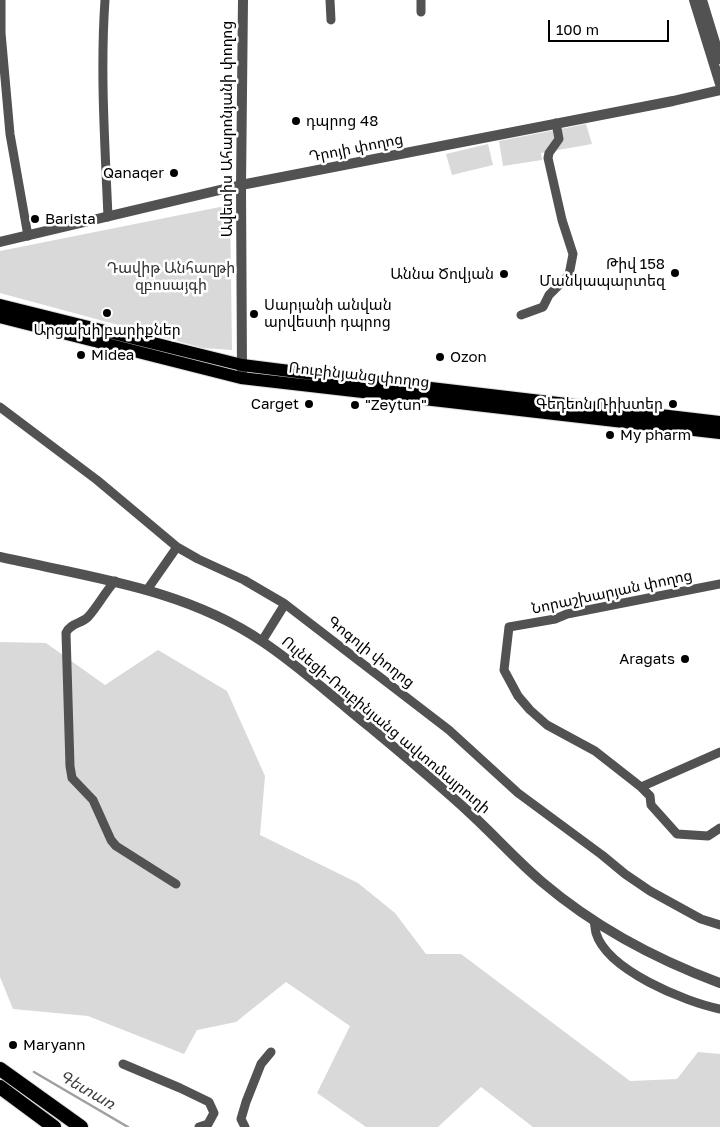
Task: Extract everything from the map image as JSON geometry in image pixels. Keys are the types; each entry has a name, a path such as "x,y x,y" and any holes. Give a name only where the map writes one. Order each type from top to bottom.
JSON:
{"highway":[{"path":"0,1069 81,1127"},
{"path":"0,1087 54,1127"}],"main road":[{"name":"Ռուբինյանց փողոց","path":"0,305 242,364 720,422"},
{"name":"Ռուբինյանց փողոց","path":"0,317 241,378 720,433"}],"street":[{"path":"1,0 1,33 10,134 28,236"},
{"path":"104,0 103,106 108,217"},
{"name":"Ավետիս Ահարոնյանի փողոց","path":"241,378 243,0"},
{"path":"330,0 330,20"},
{"path":"420,0 421,12"},
{"path":"694,0 720,84"},
{"path":"702,0 720,59"},
{"name":"Դրոյի փողոց","path":"0,242 241,185 556,122 673,101 720,90"},
{"path":"521,315 543,307 549,295 569,275 573,254 562,220 548,158 549,153 559,139 556,122"},
{"name":"Գոգոլի փողոց","path":"0,407 97,480 177,547 244,580 286,604 449,730 518,793 625,874 650,891 701,919 720,925"},
{"path":"147,590 177,547"},
{"name":"Ուլնեցի-Ռուբինյանց ավտոմայրուղի","path":"0,557 114,581 147,590 205,611 262,641 425,773 472,814 540,880 594,921 662,960 720,983"},
{"path":"114,581 88,617 71,626 66,633 70,766 72,778 93,800 111,840 116,846 176,884"},
{"name":"Նորաշխարյան փողոց","path":"641,787 595,751 547,725 518,696 504,670 509,627 720,584"},
{"path":"262,641 286,604"},
{"path":"720,752 641,787 650,796 651,804 677,834 708,836 720,828"},
{"path":"594,921 596,933 602,946 615,959 638,976 677,996 720,1009"},
{"path":"245,1127 241,1119 246,1102 261,1064 271,1052"},
{"path":"123,1064 209,1102 214,1113 208,1124 199,1127"}],"green space":[{"path":"586,124 592,144 541,153 542,160 503,166 499,141"},
{"path":"488,144 493,165 452,175 446,154"},
{"name":"Դավիթ Անհաղթի զբոսայգի","path":"230,205 232,350 203,348 0,293 0,251"},
{"path":"0,642 46,643 105,685 158,650 227,691 265,776 260,835 358,883 395,913 426,954 461,954 630,1081 677,1079 698,1052 720,1054 720,1127 533,1127 481,1087 438,1127 366,1127 317,1093 350,1026 286,982 236,1022 197,1030 184,1054 88,1016 13,1009 0,977"}],"waterway":[{"name":"Գետառ","path":"34,1072 128,1127"}],"place":[{"name":"դպրոց 48","path":"296,121"},
{"name":"Qanaqer","path":"174,173"},
{"name":"Barista","path":"35,219"},
{"name":"Թիվ 158 Մանկապարտեզ","path":"675,273"},
{"name":"Աննա Ծովյան","path":"504,274"},
{"name":"Արցախի բարիքներ","path":"107,313"},
{"name":"Սարյանի անվան արվեստի դպրոց","path":"254,314"},
{"name":"Midea","path":"81,355"},
{"name":"Ozon","path":"440,357"},
{"name":"Carget","path":"309,404"},
{"name":"Գեդեոն Ռիխտեր","path":"673,404"},
{"name":"\"Zeytun\"","path":"355,405"},
{"name":"My pharm","path":"610,435"},
{"name":"Aragats","path":"685,659"},
{"name":"Maryann","path":"13,1045"}]}
